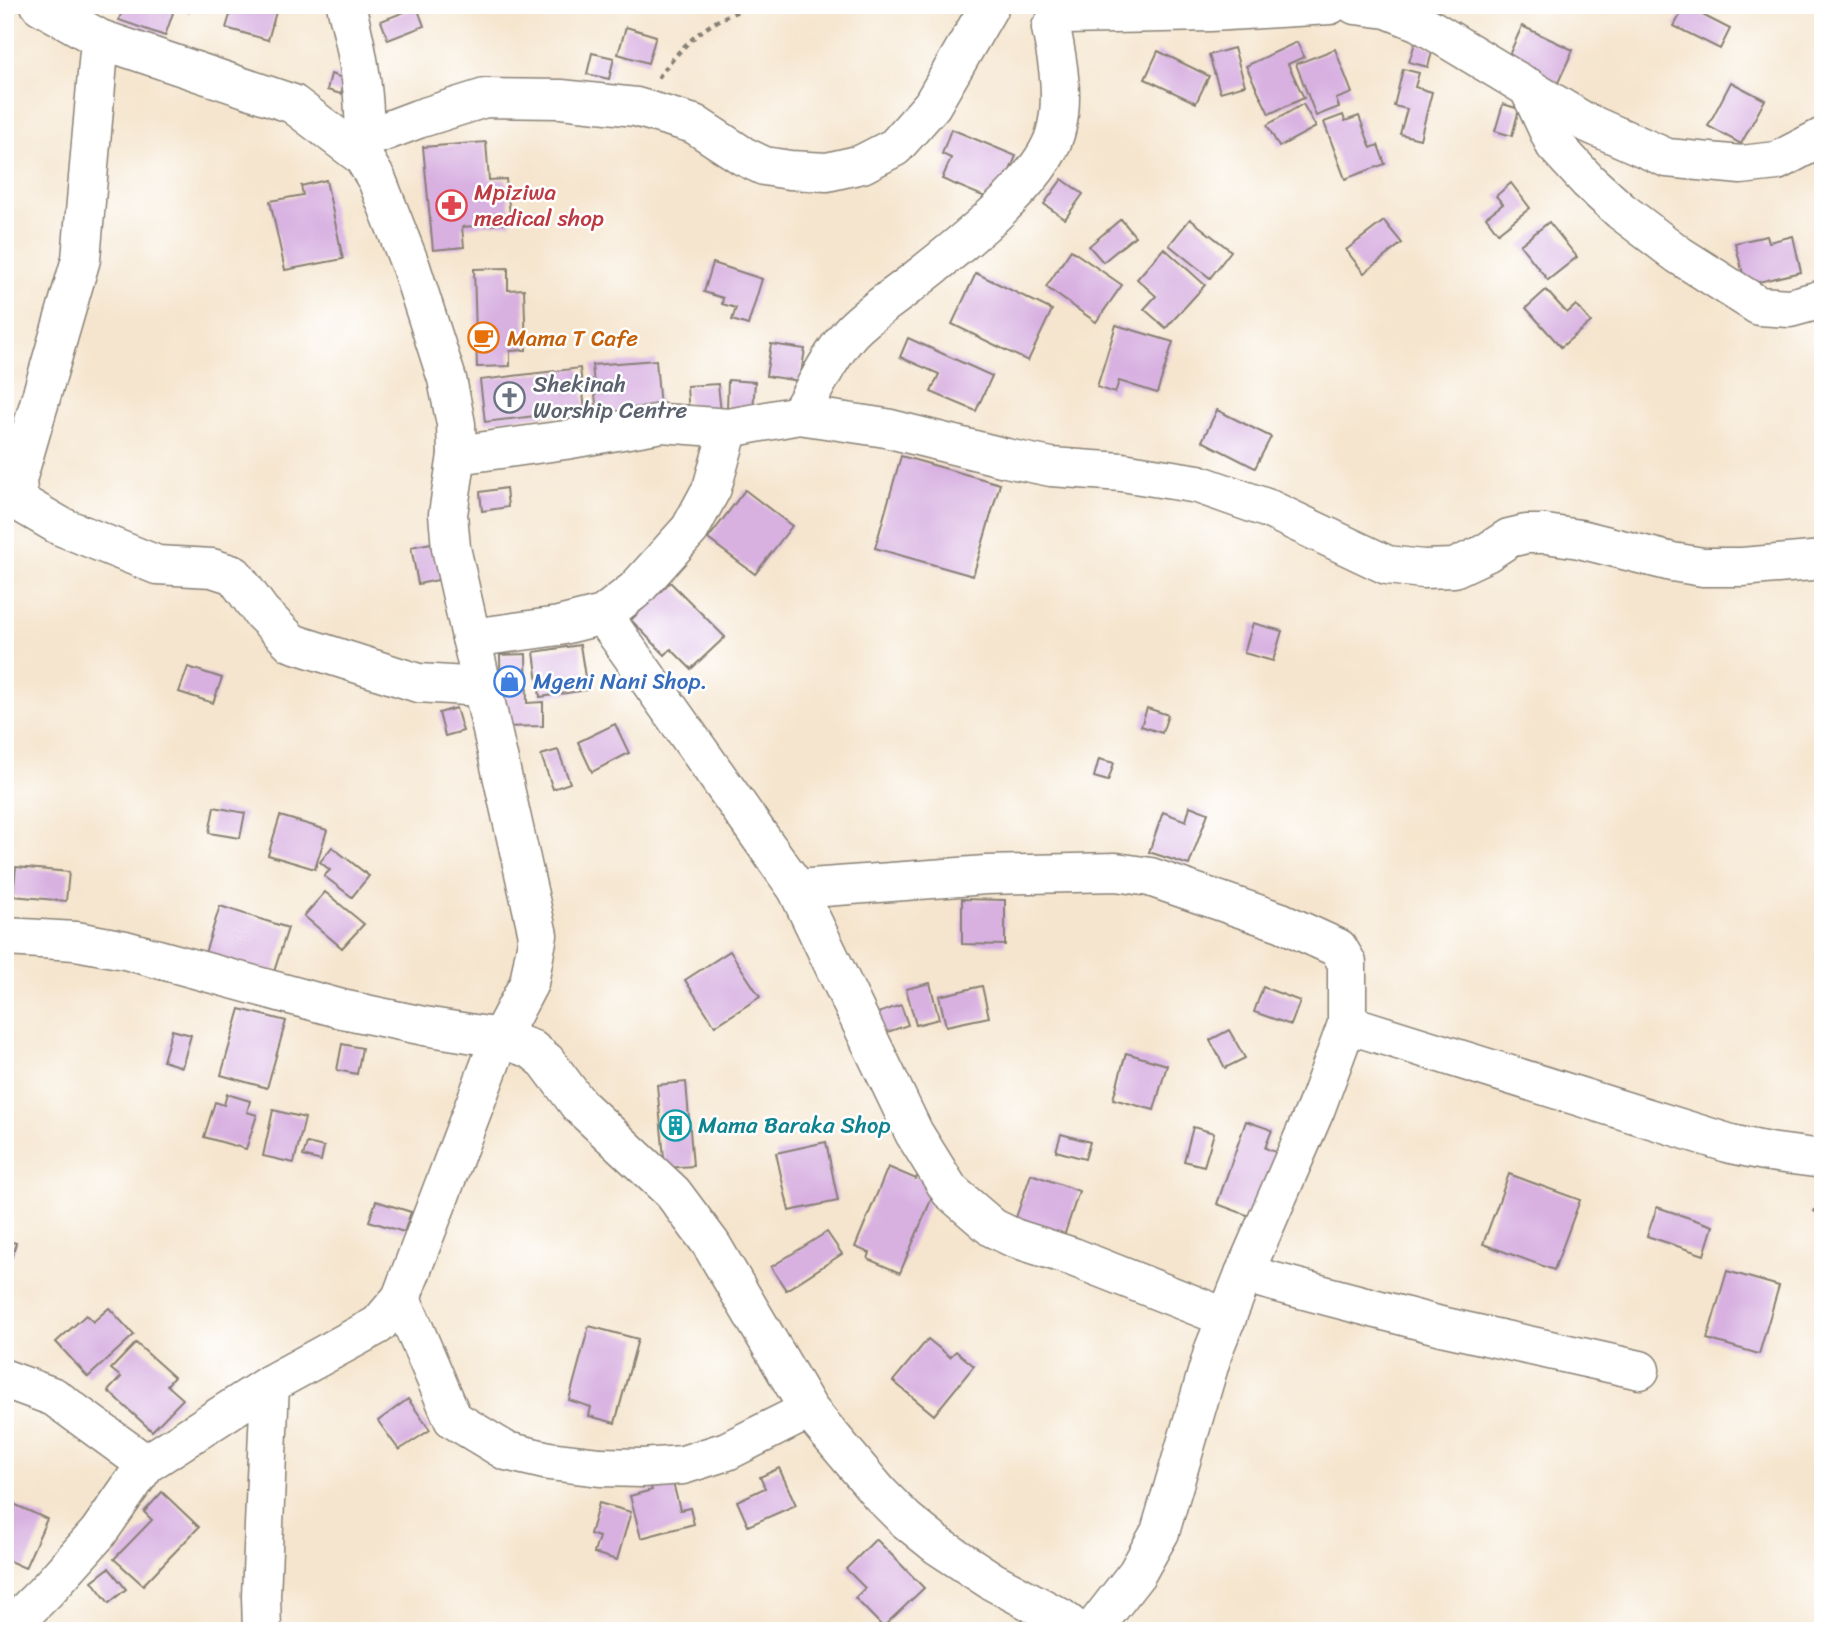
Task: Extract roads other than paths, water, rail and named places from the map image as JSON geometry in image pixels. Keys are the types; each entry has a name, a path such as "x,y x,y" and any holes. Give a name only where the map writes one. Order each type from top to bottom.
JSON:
{"street":[{"path":"40,5 100,39 293,104 364,148"},
{"path":"6,1631 98,1533 146,1464 271,1384 377,1325 401,1298 500,1038 528,983 538,935 451,548 448,514 457,455 456,424 447,379 411,267 364,148 363,98 346,5"},
{"path":"364,148 485,98 561,99 636,107 694,124 743,156 764,166 827,172 862,164 895,147 932,105 990,5"},
{"path":"799,415 850,332 957,248 1006,202 1037,167 1055,135 1060,101 1048,17 1330,5"},
{"path":"1355,5 1387,9 1419,22 1583,121 1667,158 1714,164 1777,161 1823,137"},
{"path":"100,39 81,259 17,480 19,502 60,526 158,565 212,568 234,575 261,612 292,643 418,683 482,687"},
{"path":"1528,88 1555,145 1621,211 1679,255 1759,306 1790,308 1823,299"},
{"path":"457,455 662,423 729,428 799,415 886,428 1051,467 1122,472 1198,484 1269,509 1387,565 1423,569 1454,568 1486,554 1509,538 1536,534 1580,539 1703,567 1742,567 1823,560"},
{"path":"471,638 559,626 603,615 635,590 690,529 712,488 729,428"},
{"path":"603,615 797,889 914,1133 950,1191 993,1228 1014,1238 1073,1257 1227,1318"},
{"path":"797,889 986,875 1116,872 1150,877 1281,922 1338,948 1347,962 1347,1024 1316,1108 1214,1349 1160,1532 1137,1573 1092,1631"},
{"path":"5,937 76,941 125,950 342,1009 500,1038 531,1049 546,1061 579,1105 673,1193 711,1244 808,1410 906,1520 937,1545 992,1581 1060,1618 1078,1631"},
{"path":"1347,1024 1731,1144 1823,1159"},
{"path":"1244,1274 1441,1326 1640,1370"},
{"path":"401,1298 453,1419 506,1451 549,1461 600,1467 683,1465 727,1451 808,1410"},
{"path":"5,1379 54,1397 146,1464"},
{"path":"262,1631 261,1596 271,1384"}],"place":[{"name":"Mpiziwa medical shop","path":"451,205"},
{"name":"Mama T Cafe","path":"484,338"},
{"name":"Shekinah Worship Centre","path":"510,397"},
{"name":"Mgeni Nani Shop.","path":"510,681"},
{"name":"Mama Baraka Shop","path":"675,1125"}]}
